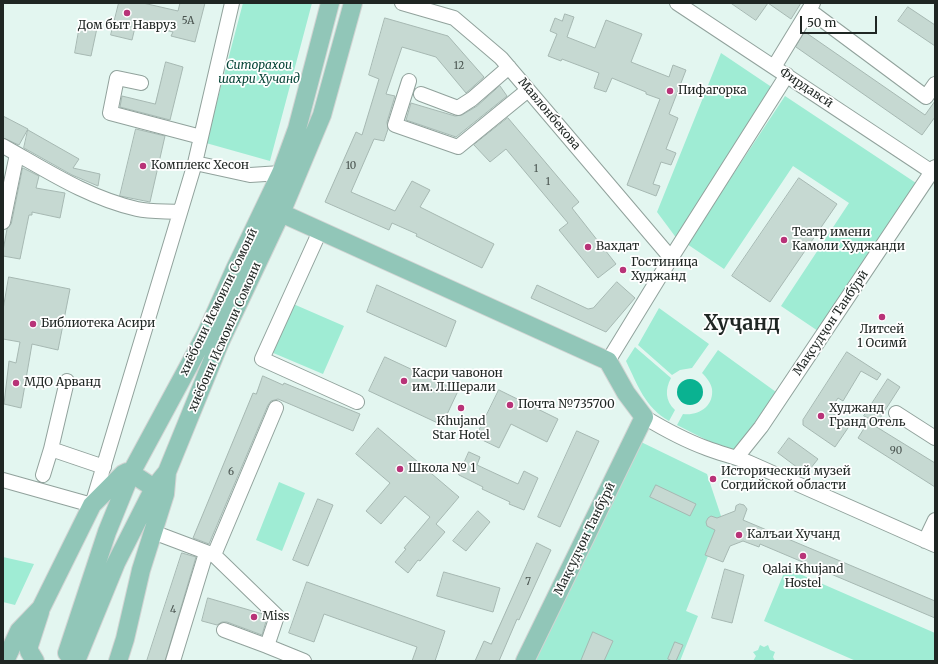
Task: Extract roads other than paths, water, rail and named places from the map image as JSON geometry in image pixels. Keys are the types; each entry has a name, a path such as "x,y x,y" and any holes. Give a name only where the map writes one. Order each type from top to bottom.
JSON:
{"main road":[{"name":"хиёбони Исмоили Сомонӣ","path":"64,661 107,532 131,473 206,334 281,173 297,129 330,3"},
{"name":"хиёбони Исмоили Сомони","path":"76,661 116,563 154,488 167,472 220,342 281,214 322,115 353,3"},
{"path":"281,214 608,362 626,393 644,417"},
{"name":"Мақсудҷон Танбӯрӣ","path":"525,661 644,417"},
{"path":"35,661 29,651 29,646 41,608 92,505 123,474 127,472 154,488"},
{"path":"118,661 141,570 166,494 167,472"},
{"path":"5,661 19,631 41,608"}],"street":[{"path":"3,480 92,505 195,163 232,3"},
{"name":"Мавлонбекова","path":"402,3 454,18 501,58 671,258"},
{"name":"Фирдавсӣ","path":"677,3 934,171"},
{"path":"774,67 811,6 926,97 935,84"},
{"path":"421,94 458,108 472,99 509,67"},
{"path":"608,362 671,258 787,75"},
{"path":"141,83 117,78 110,113 201,137"},
{"path":"409,81 395,125 458,148 528,90"},
{"path":"3,146 72,186 103,199 178,218"},
{"path":"3,222 17,154"},
{"path":"195,163 250,175 281,173"},
{"name":"Мақсудҷон Танбӯрӣ","path":"737,457 762,427 934,171"},
{"path":"320,231 262,360 357,402"},
{"path":"43,475 51,449 67,382"},
{"path":"173,661 210,554 276,408"},
{"path":"896,413 935,438"},
{"path":"644,417 676,436 707,449 737,457 930,543 935,520"},
{"path":"51,449 104,467"},
{"path":"153,532 210,554 277,616 267,646"},
{"path":"224,630 304,661"}],"place":[{"name":"Дом быт Навруз","path":"127,13"},
{"name":"Пифагорка","path":"670,91"},
{"name":"Комплекс Хесон","path":"143,166"},
{"name":"Театр имени Камоли Худжанди","path":"784,240"},
{"name":"Вахдат","path":"588,247"},
{"name":"Гостиница Худжанд","path":"623,270"},
{"name":"Литсей 1 Осимӣ","path":"882,317"},
{"name":"Библиотека Асири","path":"33,324"},
{"name":"Касри чавонон им. Л.Шерали","path":"404,381"},
{"name":"МДО Арванд","path":"16,383"},
{"name":"Почта №735700","path":"510,405"},
{"name":"Khujand Star Hotel","path":"461,408"},
{"name":"Худжанд Гранд Отель","path":"821,416"},
{"name":"Школа № 1","path":"400,469"},
{"name":"Исторический музей Согдийской области","path":"713,479"},
{"name":"Калъаи Хучанд","path":"739,535"},
{"name":"Qalai Khujand Hostel","path":"803,556"},
{"name":"Miss","path":"254,617"}],"district":[{"name":"Хуҷанд","path":"742,324"}],"park label":[{"name":"Ситорахои шахри Хучанд","path":"259,73"}]}
